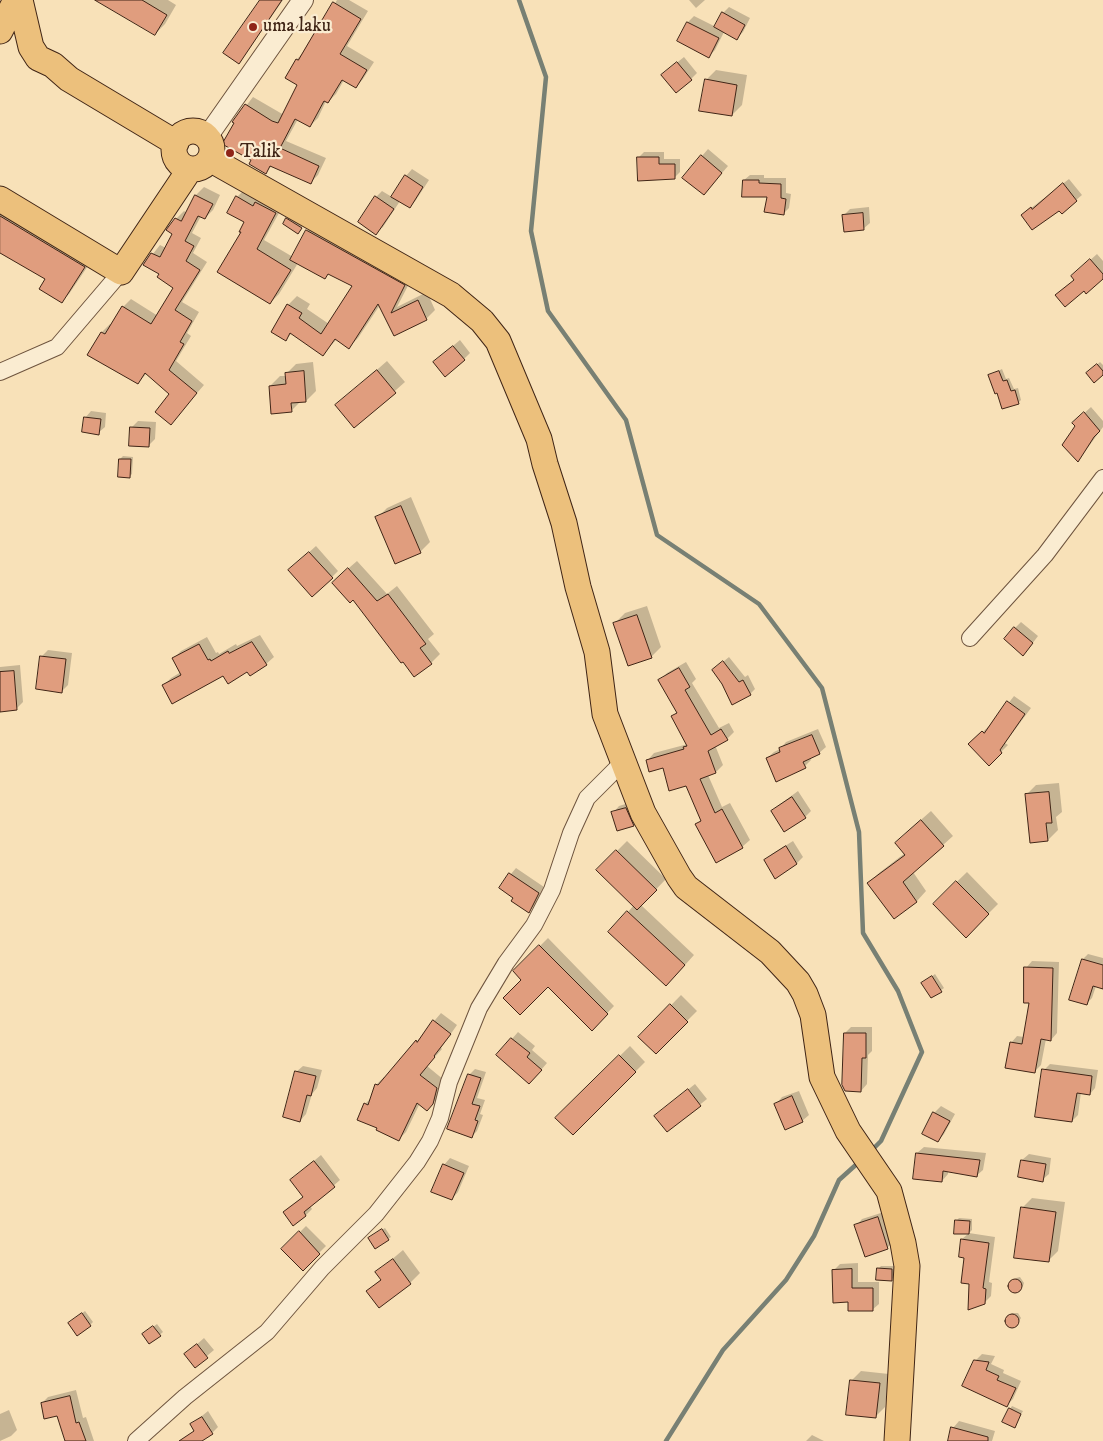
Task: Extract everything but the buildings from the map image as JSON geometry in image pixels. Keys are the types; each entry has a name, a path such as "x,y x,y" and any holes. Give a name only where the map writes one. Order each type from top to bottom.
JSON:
{"main road":[{"path":"0,31 16,0"},
{"path":"0,199 121,272 202,155 201,133 194,131 186,132 180,136 176,143 68,78 53,65 38,58 31,46 20,0"},
{"path":"202,155 451,295 482,321 498,341 539,439 544,464 564,523 578,587 597,652 605,714 643,813 686,887 770,952 801,988 813,1015 822,1077 848,1131 889,1191 907,1266 897,1441"}],"street":[{"path":"202,155 303,0"},
{"path":"0,372 57,348 121,272"},
{"path":"970,638 1045,555 1103,478"},
{"path":"136,1441 185,1397 267,1332 322,1268 376,1214 417,1162 440,1118 449,1082 480,1008 506,963 534,925 552,890 571,833 587,798 624,760"}],"waterway":[{"path":"519,0 546,77 531,231 548,311 626,420 657,535 759,604 822,688 859,832 863,933 898,991 922,1052 881,1141 872,1150"},
{"path":"666,1441 723,1350 786,1280 814,1236 839,1180 859,1162"}],"place":[{"name":"uma laku","path":"253,27"},
{"name":"Talik","path":"230,153"}]}
